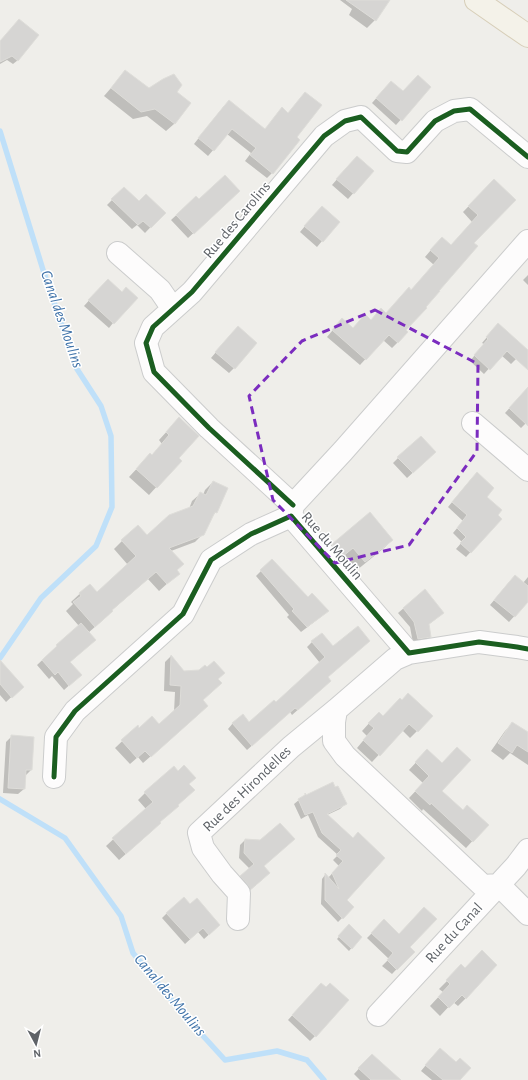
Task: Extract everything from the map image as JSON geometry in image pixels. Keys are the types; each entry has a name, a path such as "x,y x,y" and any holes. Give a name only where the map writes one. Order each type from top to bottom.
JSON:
{"main road":[{"path":"476,0 528,36"}],"street":[{"name":"Rue des Carolins","path":"292,511 154,372 146,343 153,326 192,292 324,136 345,121 361,117 397,151 407,152 435,121 454,111 470,109 528,157"},
{"path":"292,511 528,241"},
{"path":"118,253 160,290 173,309"},
{"path":"473,423 528,470"},
{"name":"Rue du Moulin","path":"54,777 56,737 76,710 183,614 211,560 251,534 292,511 409,653"},
{"path":"409,653 479,642 524,643"},
{"name":"Rue des Hirondelles","path":"238,919 239,893 222,874 203,848 200,833 296,743 395,659 409,653"},
{"path":"336,710 334,722 334,741 345,756 483,886 499,885 528,914"},
{"name":"Rue des Hirondelles","path":"296,743 338,748"},
{"name":"Rue du Canal","path":"378,1015 499,885 528,850"}],"highlighted area":[{"path":"375,310 478,364 477,451 409,545 335,563 273,500 249,396 302,341"}],"building":[{"path":"346,0 390,0 376,21"},
{"path":"19,19 39,35 18,61 12,56 0,62 0,41"},
{"path":"125,70 149,88 174,74 182,85 177,92 191,103 175,124 155,109 141,112 111,88"},
{"path":"418,75 431,87 402,121 376,98 391,81 403,91"},
{"path":"305,92 322,105 297,137 300,140 273,174 250,155 256,148 232,129 214,151 198,138 229,100 265,129 282,107 288,113"},
{"path":"357,156 374,171 354,194 336,179"},
{"path":"225,175 240,191 194,234 176,215 196,196 199,199"},
{"path":"494,179 516,200 474,243 478,246 439,291 426,307 427,308 406,330 408,332 398,343 389,335 366,360 332,330 342,318 353,328 365,314 371,320 381,308 386,313 409,287 411,290 439,258 430,250 442,237 451,245 478,215 468,206"},
{"path":"124,187 139,201 146,194 166,213 151,228 143,221 138,225 111,199"},
{"path":"322,206 340,222 323,242 304,226"},
{"path":"108,279 122,292 126,287 138,298 114,324 88,300"},
{"path":"498,323 528,350 528,370 507,351 490,370 474,355 488,339 486,337"},
{"path":"238,326 257,343 235,369 215,352"},
{"path":"528,387 528,426 509,408"},
{"path":"179,417 199,436 179,458 182,461 157,488 136,469 150,453 152,455 169,435 166,432"},
{"path":"421,436 436,452 413,473 397,457"},
{"path":"477,472 494,488 487,497 502,510 498,515 502,519 471,553 460,543 466,537 457,528 467,515 452,502"},
{"path":"213,481 228,488 217,513 215,512 204,535 169,548 184,564 177,570 180,574 167,584 156,572 112,610 113,611 95,627 73,602 81,596 79,593 90,584 97,592 136,556 121,540 138,525 147,535 169,515 193,506 200,492 206,495"},
{"path":"370,512 393,540 365,562 353,548 342,557 332,544"},
{"path":"272,559 308,597 312,593 329,611 307,627 292,611 294,609 260,570"},
{"path":"515,575 528,586 528,602 515,617 494,600"},
{"path":"425,589 444,613 429,624 431,637 418,639 414,622 403,608"},
{"path":"81,623 96,640 70,662 82,675 69,686 58,672 55,675 42,660 57,646 56,645"},
{"path":"358,626 370,641 328,677 331,681 298,710 295,708 252,746 232,723 243,714 249,722 274,700 276,702 325,657 311,641 322,633 333,646"},
{"path":"171,655 184,671 199,670 205,665 207,667 214,661 225,673 218,679 222,683 203,700 208,706 151,757 145,751 137,758 121,740 138,725 139,728 152,716 159,724 180,705 181,686 170,685"},
{"path":"0,660 24,687 12,698 0,684"},
{"path":"408,693 433,716 418,732 409,724 380,756 363,740 374,728 368,723 379,712 383,716 400,698 402,700"},
{"path":"512,722 528,732 528,752 517,745 512,753 498,743"},
{"path":"11,735 34,737 32,770 26,770 25,789 8,788"},
{"path":"457,747 471,760 442,791 463,810 467,805 489,825 473,842 431,803 430,805 415,791 429,776 415,762 427,749 442,763"},
{"path":"184,765 196,778 189,784 195,790 126,854 112,838 153,802 144,792 174,766 178,771"},
{"path":"333,782 335,787 338,786 347,804 327,814 353,838 358,832 385,858 347,900 354,907 343,919 325,900 325,873 339,889 332,873 343,861 336,855 341,850 322,833 313,812 305,815 298,799 305,795 305,793 306,795"},
{"path":"280,823 295,839 264,866 270,873 250,890 248,885 240,876 254,864 244,853 245,839 260,840"},
{"path":"184,897 190,904 197,898 220,925 209,935 203,928 190,939 166,913"},
{"path":"424,907 437,919 410,947 415,952 397,970 387,960 393,953 371,933 384,919 399,934"},
{"path":"349,924 362,937 352,949 338,936"},
{"path":"482,950 497,965 466,999 462,995 449,1008 438,997 450,984 446,980 461,964 465,968"},
{"path":"321,983 326,987 330,983 349,1000 316,1037 292,1015"},
{"path":"440,1048 456,1062 460,1058 471,1068 460,1080 443,1080 425,1065"},
{"path":"372,1054 401,1080 371,1080 358,1068"}],"waterway":[{"name":"Canal des Moulins","path":"0,131 44,273 77,369 101,406 111,436 112,507 96,546 41,598 0,658"},
{"name":"Canal des Moulins","path":"0,799 65,838 121,916 133,953 184,1015 225,1060 277,1051 307,1060 324,1080"}],"cycle path":[{"path":"293,505 209,428 154,372 146,343 153,327 192,292 324,136 345,121 361,117 397,151 407,152 435,121 454,111 470,109 528,157"},
{"path":"54,777 56,737 75,711 183,614 211,560 251,534 291,516 409,653 479,642 528,649"}]}
